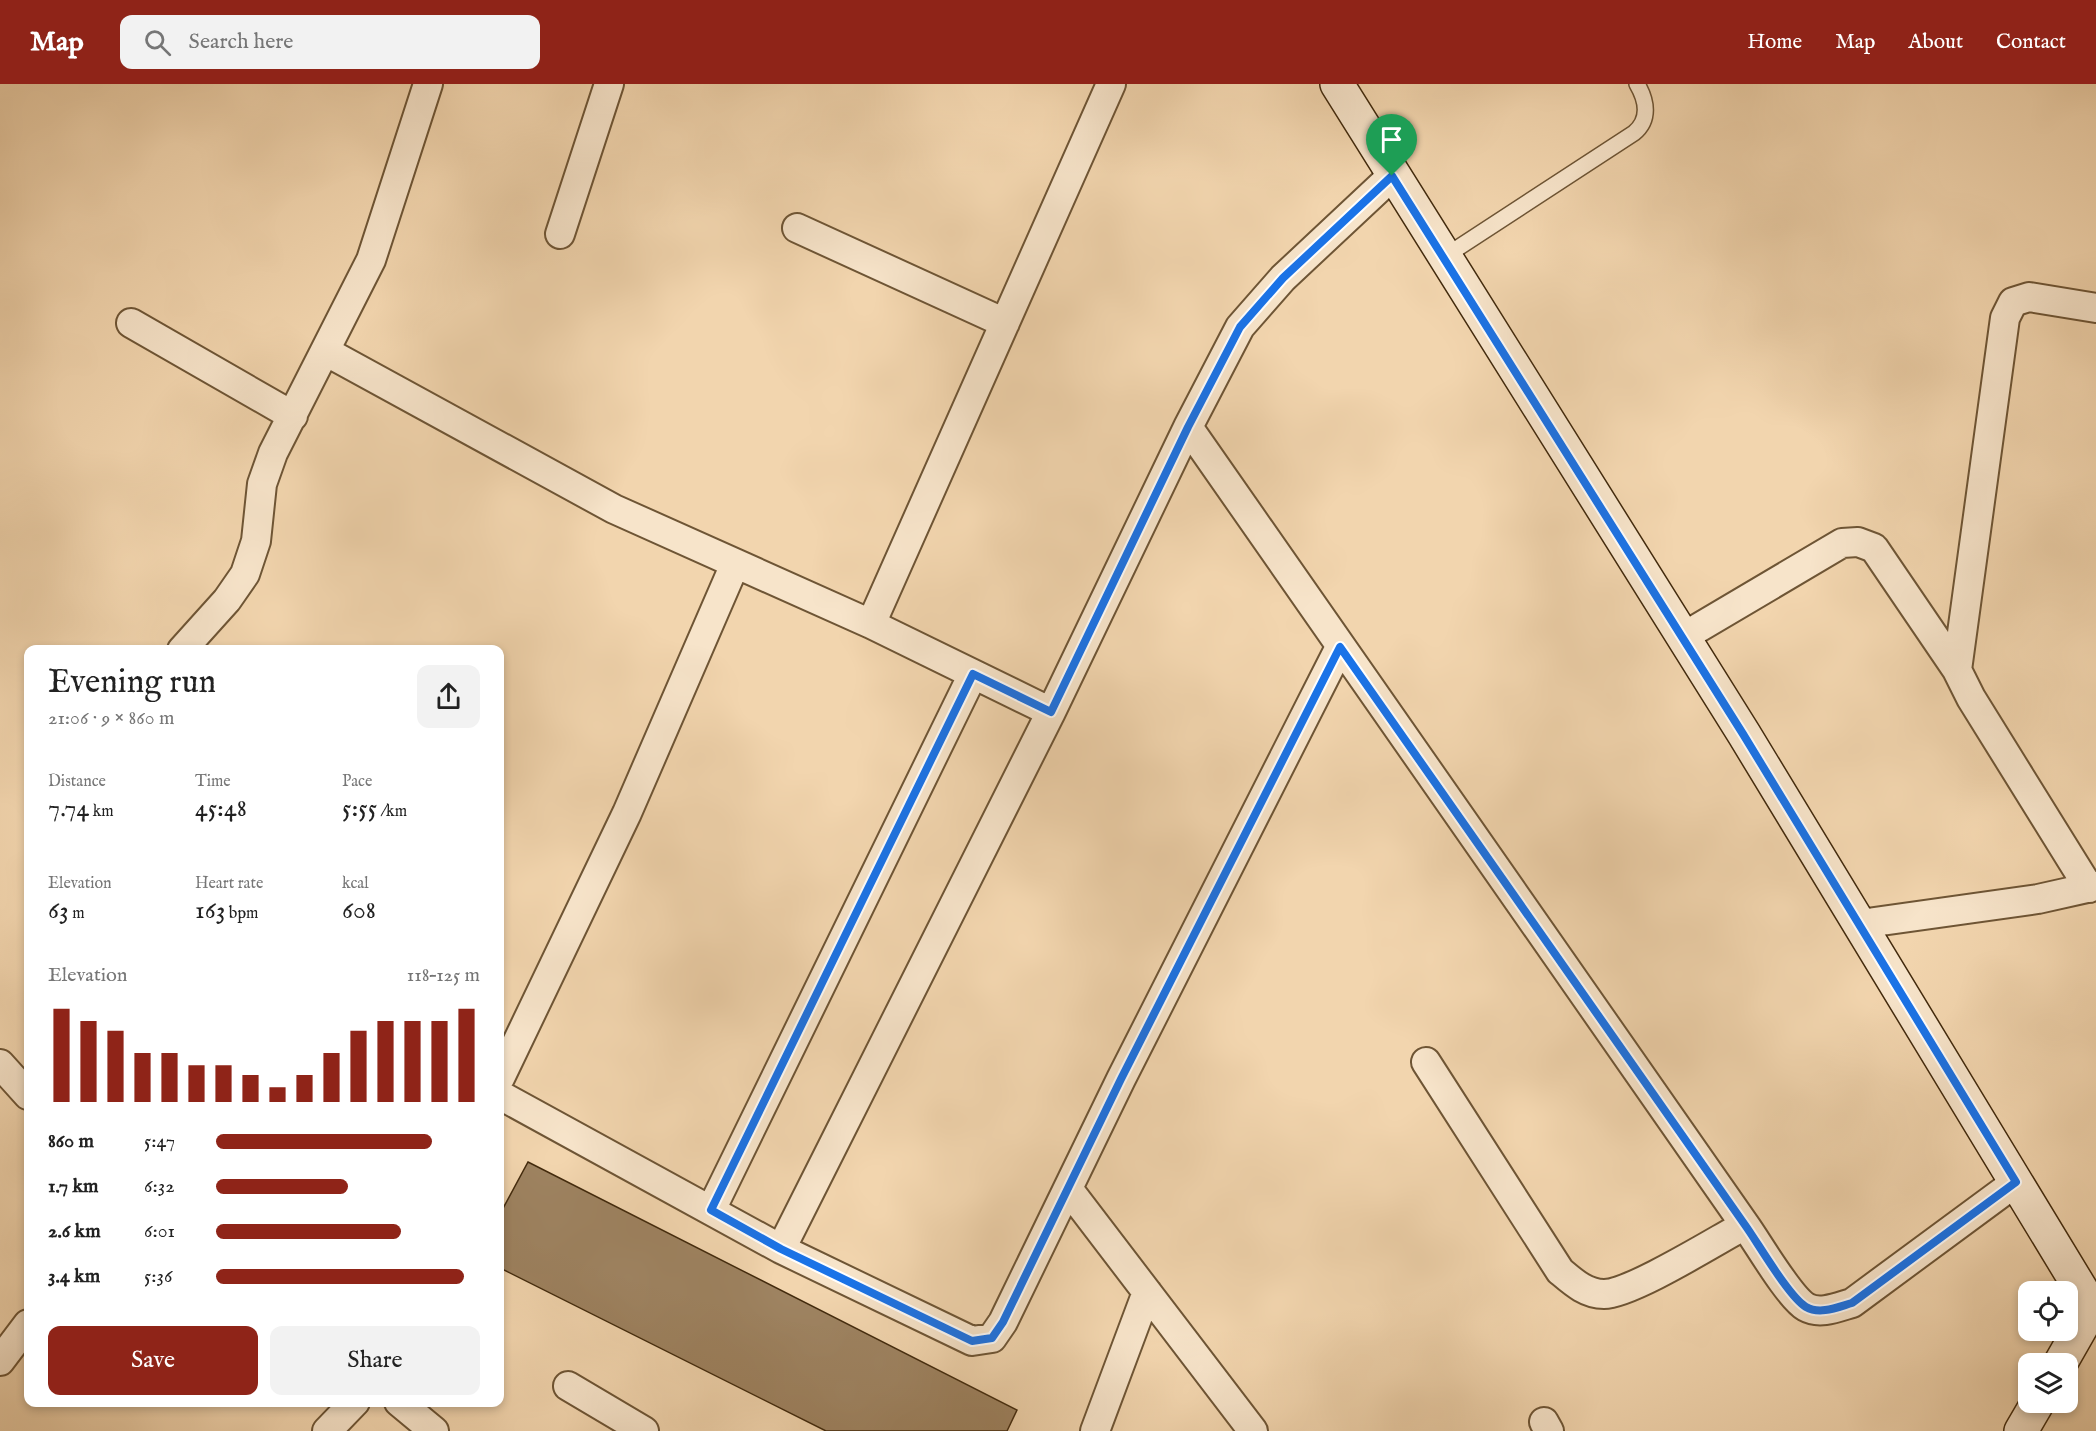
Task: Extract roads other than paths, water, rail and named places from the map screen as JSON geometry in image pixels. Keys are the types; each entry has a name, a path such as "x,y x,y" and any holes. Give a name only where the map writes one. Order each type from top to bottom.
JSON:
{"main road":[{"path":"1337,84 1392,176 1860,924 2094,1311 2068,1353"},
{"path":"2021,1431 2032,1413"}],"street":[{"path":"186,645 227,600 245,574 256,541 262,484 273,453 371,260 428,84"},
{"path":"560,234 609,84"},
{"path":"871,624 1111,84"},
{"path":"781,1249 1051,712 1188,427 1240,327 1283,278 1392,176"},
{"path":"797,228 1005,323"},
{"path":"1957,670 2006,318 2013,302 2029,297 2096,308"},
{"path":"130,323 292,416"},
{"path":"325,351 614,509 871,624 1051,712"},
{"path":"1188,427 1745,1225 1795,1295 1807,1308 1829,1310 1852,1303 2016,1182"},
{"path":"1683,638 1842,543 1858,542 1875,548 1957,670 1971,698 2093,887 2038,899 1860,924"},
{"path":"504,1070 627,813 735,564"},
{"path":"504,1097 781,1249 972,1341 992,1338 1003,1322 1121,1079 1340,647"},
{"path":"711,1210 973,674"},
{"path":"1426,1062 1560,1271 1579,1287 1604,1294 1628,1289 1745,1225"},
{"path":"0,1064 24,1091"},
{"path":"1069,1190 1253,1431"},
{"path":"1095,1431 1147,1292"},
{"path":"0,1361 24,1329"},
{"path":"568,1386 644,1431"},
{"path":"327,1431 350,1407"},
{"path":"405,1407 434,1431"}],"lane":[{"path":"1444,257 1643,126 1646,110 1637,84"}]}
